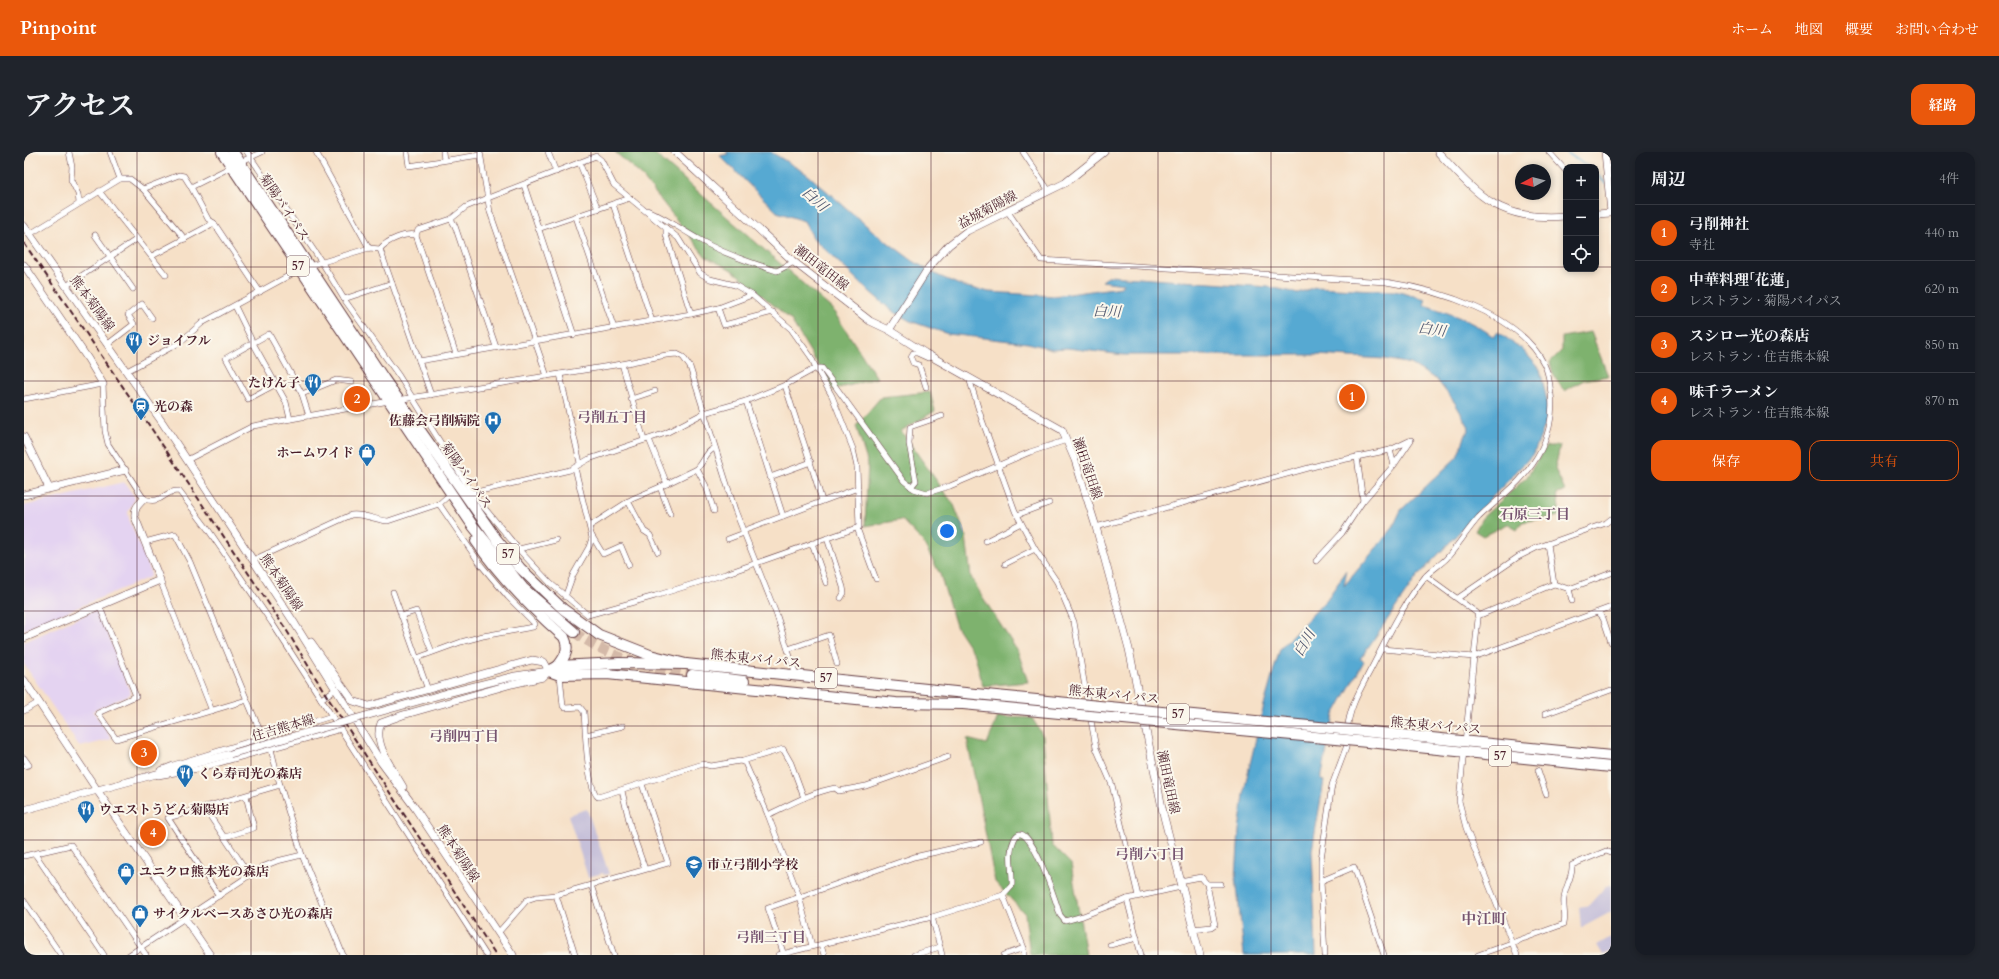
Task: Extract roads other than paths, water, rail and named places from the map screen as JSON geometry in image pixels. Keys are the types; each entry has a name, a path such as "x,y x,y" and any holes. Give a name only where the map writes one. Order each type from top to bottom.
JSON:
{"highway":[{"name":"菊陽バイパス","path":"222,152 236,164 394,401 497,540 520,568 563,609 600,635 689,672"},
{"name":"菊陽バイパス","path":"233,152 236,164"},
{"name":"菊陽バイパス","path":"394,401 418,443 473,526 510,574 535,600 574,632"},
{"path":"418,443 443,500 493,565 531,607 564,637 567,643 566,654 556,671"},
{"path":"620,675 627,673 632,668 633,664 631,656 622,645"},
{"path":"556,671 633,664 689,672"},
{"path":"556,671 620,675 689,672"},
{"name":"熊本東バイパス","path":"689,672 796,675 1390,739 1464,752 1611,767"},
{"name":"熊本東バイパス","path":"689,672 896,703 963,704 1390,739 1465,740 1533,749 1611,756"}],"main road":[{"name":"瀬田竜田線","path":"675,152 794,262 870,321 889,330 925,353 1062,430 1067,440 1096,527 1129,649 1164,817 1180,884 1200,955"},
{"name":"益城菊陽線","path":"889,330 929,267 949,245 967,231 1065,183 1104,152"},
{"path":"1438,152 1483,198 1494,205 1526,215 1563,216"},
{"path":"1599,212 1611,213 1606,152"},
{"name":"熊本菊陽線","path":"24,226 127,371 187,460 295,624 381,762 415,808 513,955"},
{"path":"24,265 88,359 103,384"},
{"path":"24,437 49,488"},
{"path":"24,495 125,470"},
{"path":"24,638 160,580 134,511 144,499"},
{"path":"295,624 316,649 353,701 362,705 377,705 532,660 544,662 556,671 543,677 512,684 402,715 381,723 377,731 380,743 415,808"},
{"name":"住吉熊本線","path":"24,810 230,754 447,692 515,676 556,671"},
{"path":"24,680 210,955"}],"street":[{"path":"69,152 72,167 71,180 78,194 79,203"},
{"path":"110,152 120,179"},
{"path":"247,152 321,262 344,300 399,376 472,493 519,550 565,597 588,615 655,596 857,528"},
{"path":"191,187 262,152"},
{"path":"316,152 369,248"},
{"path":"407,152 409,166 480,153 490,212 547,376"},
{"path":"443,152 444,160"},
{"path":"548,152 556,172"},
{"path":"1023,152 1049,190"},
{"path":"1549,152 1563,168"},
{"path":"456,354 416,235 418,230 450,218 466,207 596,156 601,160 614,185 678,238 700,273 710,279 735,285 752,295 791,329 812,357 816,368 832,396 853,449 857,466 859,527 857,528 876,579"},
{"path":"578,162 598,209"},
{"path":"143,189 179,175 184,176 208,219 214,223 260,292"},
{"path":"30,234 120,179 130,179 143,189 185,239"},
{"path":"524,185 574,335"},
{"path":"99,191 166,275"},
{"path":"538,229 630,198"},
{"path":"613,204 652,321"},
{"path":"641,207 668,219 699,239 722,250 777,272 794,262"},
{"path":"1008,212 1041,260 1386,282 1435,292 1465,302 1496,318 1525,340 1534,349 1549,374 1553,404 1545,442 1537,458 1522,479 1480,517 1446,559 1426,576 1410,598 1348,716 1346,748 1332,785 1321,858 1325,955"},
{"path":"576,217 614,328"},
{"path":"450,218 455,226 496,347"},
{"path":"152,256 214,223"},
{"path":"666,228 666,235 691,314"},
{"path":"380,249 384,244 410,234 416,235"},
{"path":"95,235 133,289"},
{"path":"66,286 137,239"},
{"path":"127,371 179,343 202,324 304,267 369,248 380,249"},
{"path":"380,249 431,395"},
{"path":"344,300 392,283"},
{"path":"420,361 691,314 718,308 752,295"},
{"path":"108,344 134,324 128,315 142,304 152,318"},
{"path":"235,306 253,343 286,402 290,419"},
{"path":"718,308 724,325 773,312"},
{"path":"276,384 248,399 226,358 269,334 302,394 310,416"},
{"path":"926,387 919,365 913,363 911,358 914,353 917,353 970,379 983,388"},
{"path":"187,460 253,426 677,354 683,357 690,367 743,532 756,562 796,675"},
{"path":"622,364 631,399 646,440 667,484"},
{"path":"472,493 575,468 580,463 597,456 666,433 704,413 746,401 785,385 816,368 822,368 904,481 911,487 927,493 950,486 998,465 1067,440"},
{"path":"560,374 580,463"},
{"path":"970,379 998,465 1017,515 1035,549 1057,582 1074,622 1096,748 1112,785 1138,896"},
{"path":"302,394 336,380 352,382"},
{"path":"24,399 103,384 105,431 108,444 144,499 152,502 160,500 173,491 179,491 207,528 341,729 486,955"},
{"path":"785,385 798,429 811,462 822,501"},
{"path":"631,399 655,391"},
{"path":"746,401 783,516"},
{"path":"911,487 916,481 909,444 910,427 942,416"},
{"path":"1096,527 1323,464 1390,450 1411,440 1394,465 1363,501 1342,533 1316,561"},
{"path":"590,526 628,501 660,488 697,469 702,463 707,452 715,448"},
{"path":"1390,450 1394,465"},
{"path":"1357,457 1363,501"},
{"path":"770,476 811,462"},
{"path":"575,468 592,535 603,554 621,546 629,565"},
{"path":"697,469 705,484 714,511"},
{"path":"660,488 670,514"},
{"path":"728,539 783,516 858,488"},
{"path":"252,560 351,515 358,514 388,521 443,500 481,565 508,597 535,624 533,628 496,633 468,640 416,658"},
{"path":"628,501 644,531 650,534 658,552"},
{"path":"1017,515 1049,503"},
{"path":"1458,598 1518,557 1548,544 1606,523 1611,519"},
{"path":"986,542 1022,523"},
{"path":"145,542 174,534 190,562 263,738 271,749 280,785 302,855 343,955"},
{"path":"565,597 573,575 589,547 592,535"},
{"path":"827,538 843,587 844,594 841,598"},
{"path":"519,550 556,540"},
{"path":"812,543 826,583"},
{"path":"1548,544 1554,584"},
{"path":"1005,564 1035,549"},
{"path":"1478,616 1554,584 1569,589 1611,573"},
{"path":"1426,576 1474,609 1478,616 1459,801 1466,828 1517,955"},
{"path":"160,580 212,711"},
{"path":"1569,589 1572,601"},
{"path":"393,592 428,690"},
{"path":"99,605 136,696 98,713 116,739 247,700"},
{"path":"1382,649 1474,657 1611,608"},
{"path":"401,616 416,611 432,652"},
{"path":"1598,613 1603,618 1611,642"},
{"path":"788,649 829,635 838,664"},
{"path":"556,671 563,706 566,708 578,707 583,710 589,769 596,796 598,797 622,791 703,764 713,766 743,761 783,749 791,763 804,798"},
{"path":"321,699 336,689"},
{"path":"1545,714 1611,690"},
{"path":"24,711 39,702"},
{"path":"143,778 173,765 332,716"},
{"path":"586,735 623,726"},
{"path":"143,778 176,774 341,729"},
{"path":"768,815 804,798 833,789 839,791 866,786 948,757"},
{"path":"24,758 29,765 24,766"},
{"path":"743,761 748,766 799,896 812,946"},
{"path":"1538,770 1546,794"},
{"path":"498,933 527,900 536,897 556,895 668,863 642,784"},
{"path":"219,896 168,818 280,785"},
{"path":"622,791 631,829 645,869"},
{"path":"225,837 254,828 246,796"},
{"path":"204,807 250,876"},
{"path":"981,842 914,857 768,908 782,954 932,917 1003,894 1012,885 1010,868 1011,850 1014,838 1022,834 1028,839 1043,866 1060,915 1065,921 1083,916 1127,899 1201,877 1207,884 1215,925 1212,927 1192,929"},
{"path":"24,856 71,845 146,955"},
{"path":"1478,955 1564,924 1564,898 1572,873 1572,864 1606,851 1611,853"},
{"path":"35,854 104,955"},
{"path":"129,955 186,919 262,867 277,861 302,855"},
{"path":"1321,881 1354,867 1384,955"},
{"path":"1207,884 1221,884"},
{"path":"591,885 614,955"},
{"path":"1003,894 1024,948 1024,955"},
{"path":"556,895 575,955"},
{"path":"1127,899 1141,955"},
{"path":"24,901 61,955"},
{"path":"932,917 942,955"},
{"path":"1110,945 1137,938"},
{"path":"821,945 824,955"},
{"path":"914,955 940,947"},
{"path":"1004,955 1024,948"}],"water":[{"name":"白川","path":"726,152 771,152 807,174 874,232 913,261 937,275 962,286 989,292 1054,296 1121,287 1123,284 1102,281 1109,276 1269,287 1298,293 1315,287 1395,291 1426,299 1424,305 1452,314 1478,326 1494,337 1498,332 1522,349 1540,369 1547,401 1547,420 1534,453 1417,577 1360,659 1364,661 1334,715 1321,779 1324,781 1312,850 1316,955 1244,955 1236,877 1239,830 1246,781 1264,705 1280,649 1327,599 1347,570 1344,586 1392,529 1401,510 1457,457 1469,427 1455,403 1437,380 1411,364 1385,359 1316,355 1124,355 1067,348 1052,349 1028,343 948,334 910,321 891,310 869,291 814,239 804,221 777,212 720,156 728,154"}],"waterway":[{"path":"1566,152 1584,164"},
{"path":"1599,176 1606,184"}],"tunnel":[{"path":"574,632 587,641 630,661 692,675"}],"railway":[{"path":"24,243 145,419 287,631 328,698 496,955"}],"place":[{"name":"ジョイフル","path":"134,355"},
{"name":"たけん子","path":"313,397"},
{"name":"弓削神社","path":"1352,397"},
{"name":"中華料理「花蓮」","path":"357,399"},
{"name":"光の森","path":"141,421"},
{"name":"佐藤会弓削病院","path":"493,435"},
{"name":"ホームワイド","path":"367,467"},
{"name":"スシロー光の森店","path":"144,753"},
{"name":"くら寿司光の森店","path":"185,788"},
{"name":"ウエストうどん菊陽店","path":"86,824"},
{"name":"味千ラーメン","path":"153,833"},
{"name":"市立弓削小学校","path":"694,879"},
{"name":"ユニクロ熊本光の森店","path":"126,886"},
{"name":"サイクルベースあさひ光の森店","path":"140,928"}],"district":[{"name":"弓削五丁目","path":"612,417"},
{"name":"石原三丁目","path":"1535,514"},
{"name":"弓削四丁目","path":"464,736"},
{"name":"弓削六丁目","path":"1150,854"},
{"name":"中江町","path":"1484,919"},
{"name":"弓削三丁目","path":"771,937"}]}
